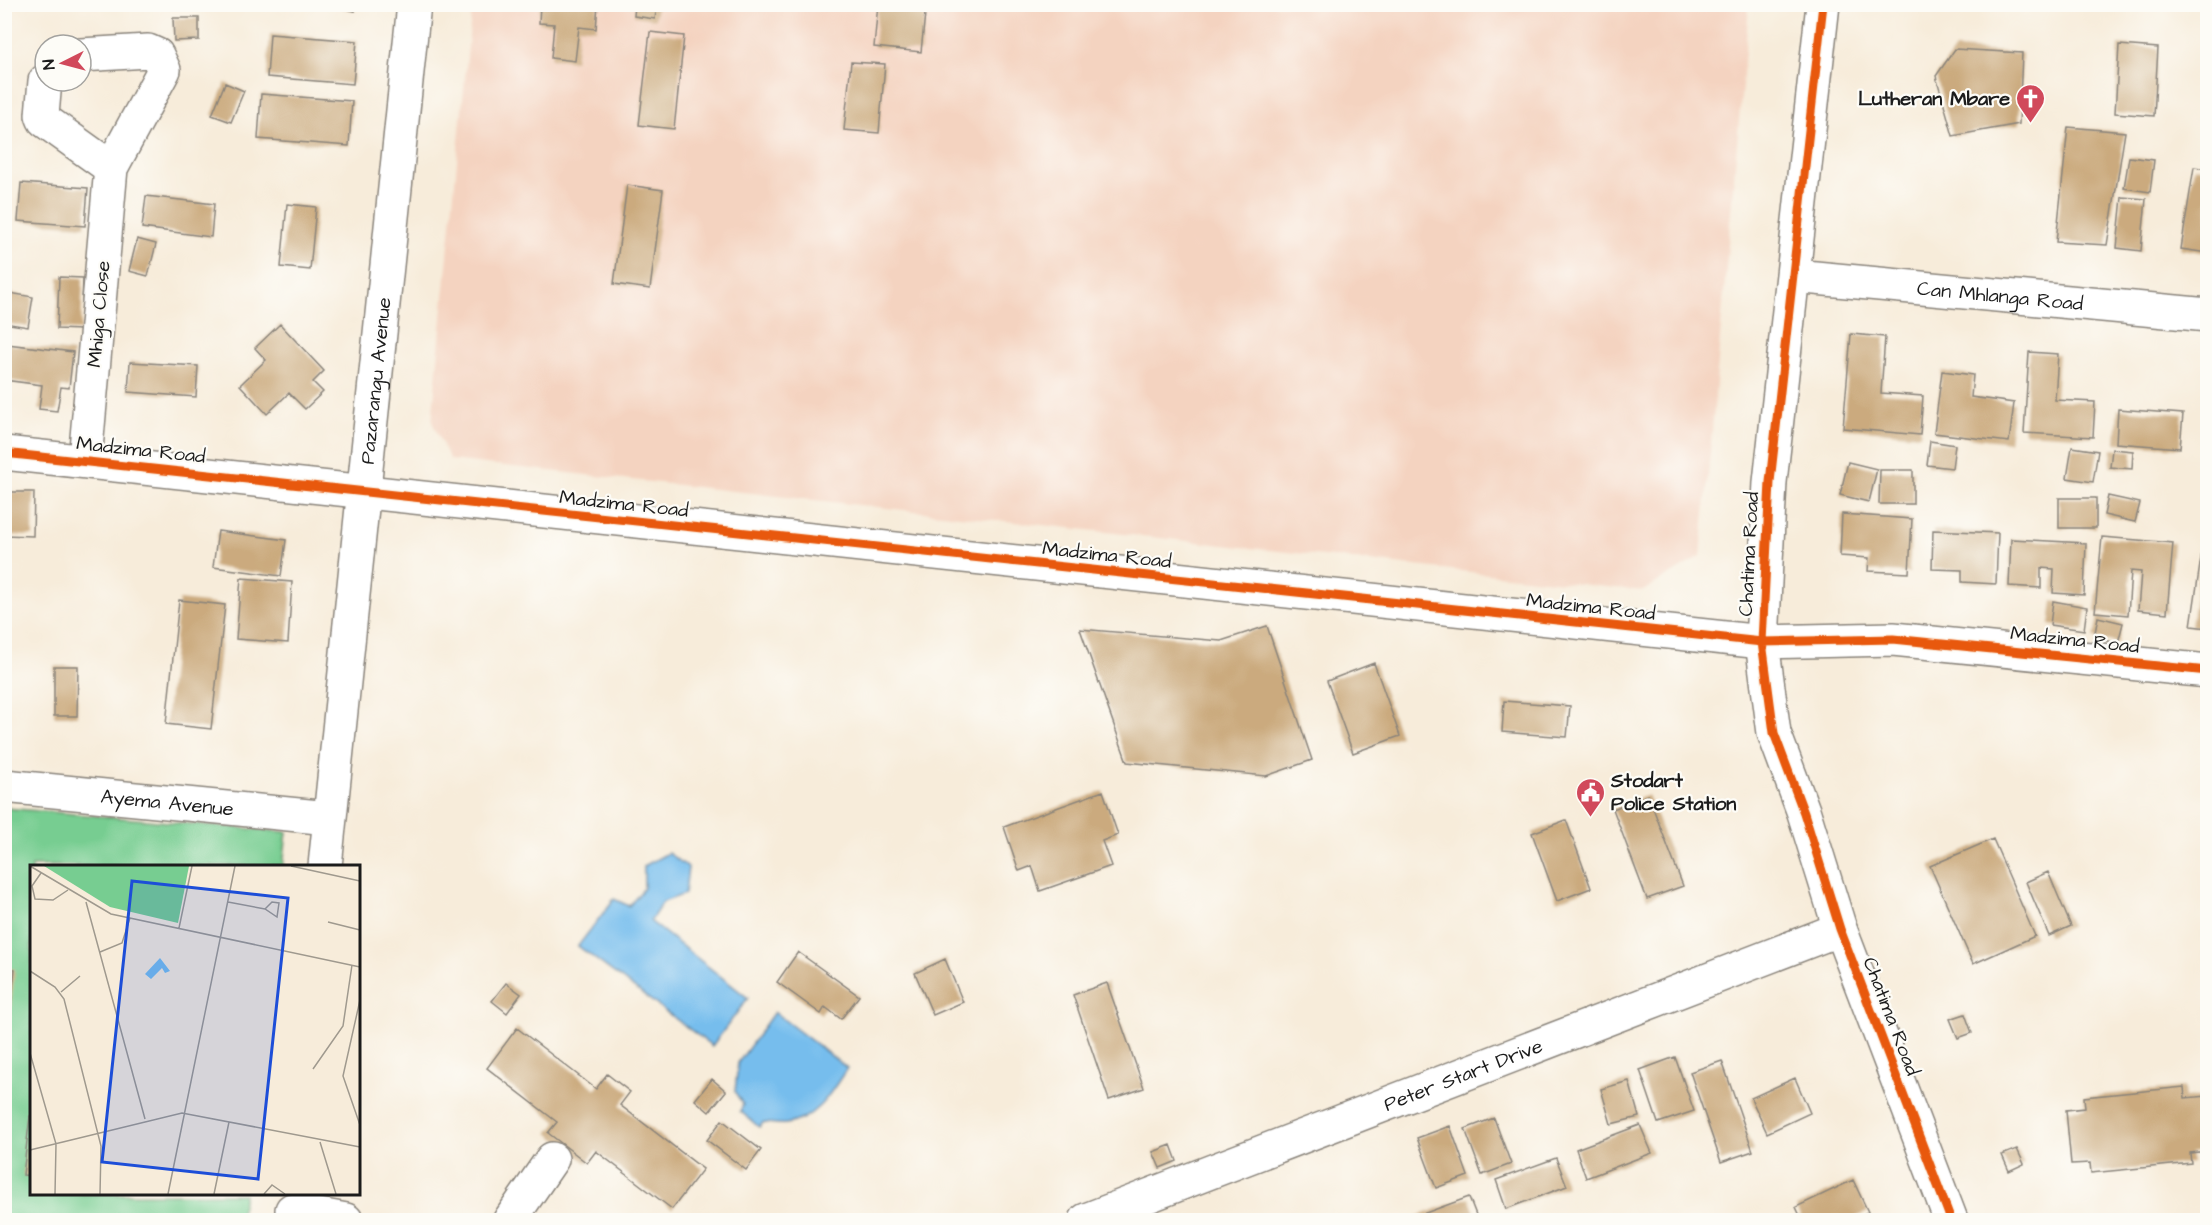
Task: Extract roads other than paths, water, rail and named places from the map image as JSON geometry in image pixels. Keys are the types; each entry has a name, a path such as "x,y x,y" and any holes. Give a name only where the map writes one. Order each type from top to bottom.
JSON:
{"street":[{"name":"Pazarangu Avenue","path":"325,865 414,4"},
{"name":"Chatima Road","path":"1823,4 1770,482 1762,642 1774,733 1803,813 1840,929 1951,1221"},
{"name":"Mhiga Close","path":"85,460 111,168 164,70 157,55 148,51 93,54"},
{"path":"44,93 42,115 44,120 111,168"},
{"name":"Can Mhlanga Road","path":"1794,276 2208,315"},
{"name":"Madzima Road","path":"4,453 1762,642 1893,639 2208,671"},
{"name":"Ayema Avenue","path":"4,786 329,818"},
{"name":"Peter Start Drive","path":"1086,1221 1840,929"},
{"path":"510,1221 552,1159"},
{"path":"292,1208 346,1221"}],"water":[{"path":"668,853 688,867 685,894 663,902 650,921 748,998 712,1046 578,946 614,899 629,906 644,888 644,866"},
{"path":"774,1012 847,1068 815,1111 797,1121 786,1124 763,1123 759,1127 740,1111 743,1105 735,1092 738,1063"}],"place":[{"name":"Lutheran Mbare","path":"2031,124"},
{"name":"Stodart Police Station","path":"1590,818"}]}
